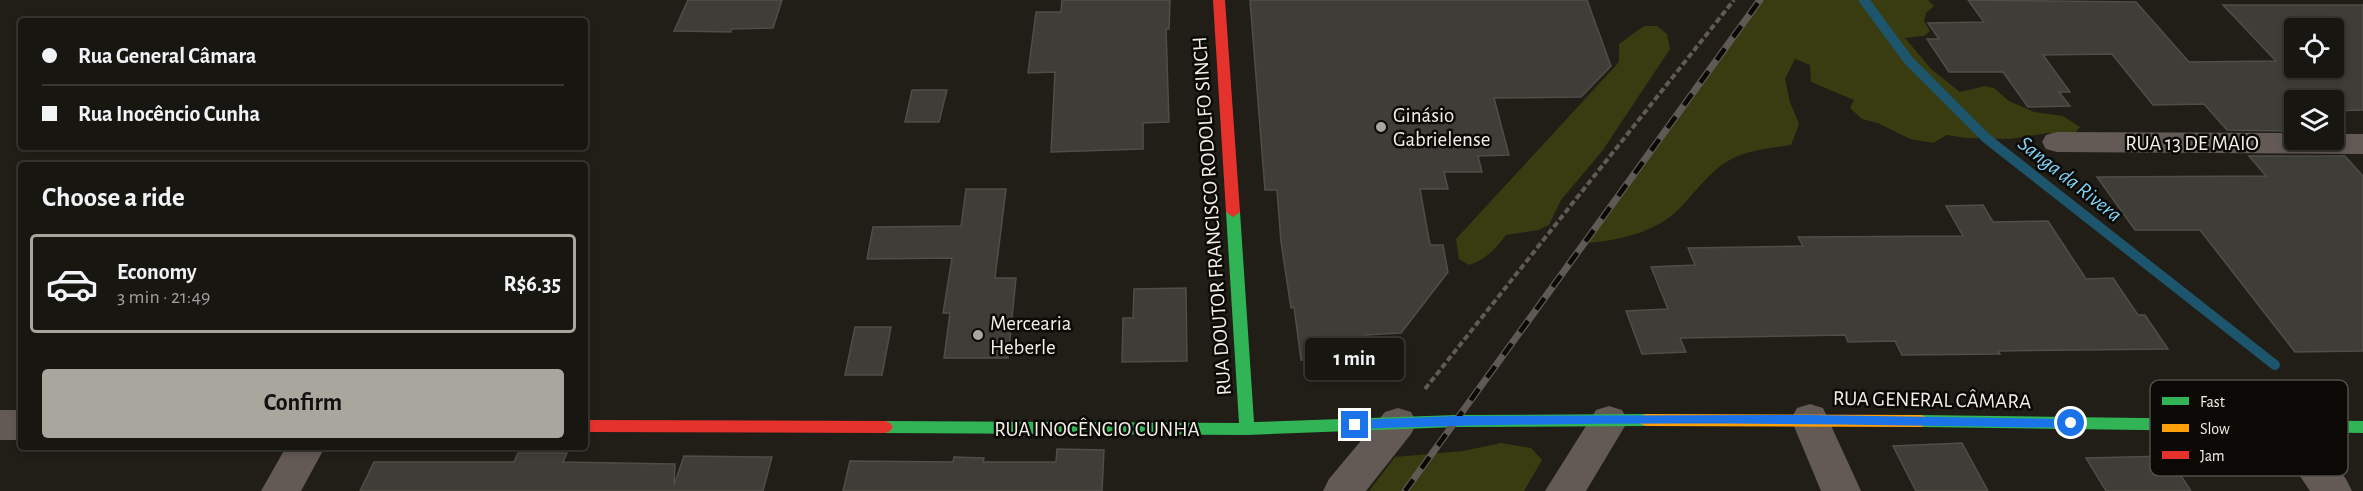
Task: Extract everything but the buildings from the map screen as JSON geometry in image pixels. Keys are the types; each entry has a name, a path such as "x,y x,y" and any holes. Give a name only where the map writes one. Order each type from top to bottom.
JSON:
{"street":[{"name":"RUA DOUTOR FRANCISCO RODOLFO SINCH","path":"1219,0 1247,429"},
{"name":"RUA 13 DE MAIO","path":"2056,142 2363,144"},
{"path":"1810,419 1840,491"},
{"name":"RUA GENERAL CÂMARA","path":"1609,421 1810,419 2150,424"},
{"name":"RUA INOCÊNCIO CUNHA","path":"588,426 1247,429 1398,423 1609,421"},
{"path":"1565,491 1609,421"},
{"path":"1343,491 1398,423"},
{"path":"0,425 18,425"},
{"name":"RUA GENERAL CÂMARA","path":"2348,427 2363,427"},
{"path":"281,491 304,450"},
{"path":"2321,476 2332,491"}],"path":[{"path":"1398,423 1734,0"}],"green space":[{"path":"1759,0 1928,0 1934,6 1926,13 1924,21 1930,31 1924,36 1905,38 1931,69 1960,92 1985,86 1994,88 2009,101 2034,112 2063,116 2080,127 2072,137 2048,133 2010,139 1947,135 1933,143 1910,139 1878,123 1862,119 1850,108 1854,100 1811,82 1810,65 1795,59 1785,79 1790,102 1799,124 1791,145 1751,152 1728,161 1708,177 1679,209 1647,230 1622,238 1585,243"},
{"path":"1644,26 1657,26 1667,34 1670,49 1603,150 1561,200 1549,225 1538,230 1506,235 1490,253 1469,265 1459,259 1456,239 1619,62 1619,44"},
{"path":"1501,443 1531,448 1542,460 1524,491 1369,491 1395,457 1463,451"}],"waterway":[{"name":"Sanga da Rivera","path":"1864,0 1909,61 1986,138 2275,365"}],"railway":[{"path":"1405,491 1760,0"}],"traffic: fast":[{"path":"1233,212 1247,429"},
{"path":"885,427 1247,429 1456,421 1646,420"},
{"path":"1921,421 2150,424"},
{"path":"2348,427 2363,427"}],"traffic: slow":[{"path":"1646,420 1921,421"}],"traffic: jam":[{"path":"1219,0 1233,212"},
{"path":"588,426 885,427"}],"place":[{"name":"Ginásio Gabrielense","path":"1381,127"},
{"name":"Mercearia Heberle","path":"978,335"}],"route":[{"path":"1355,425 1456,421 1810,419 2071,423"}]}
